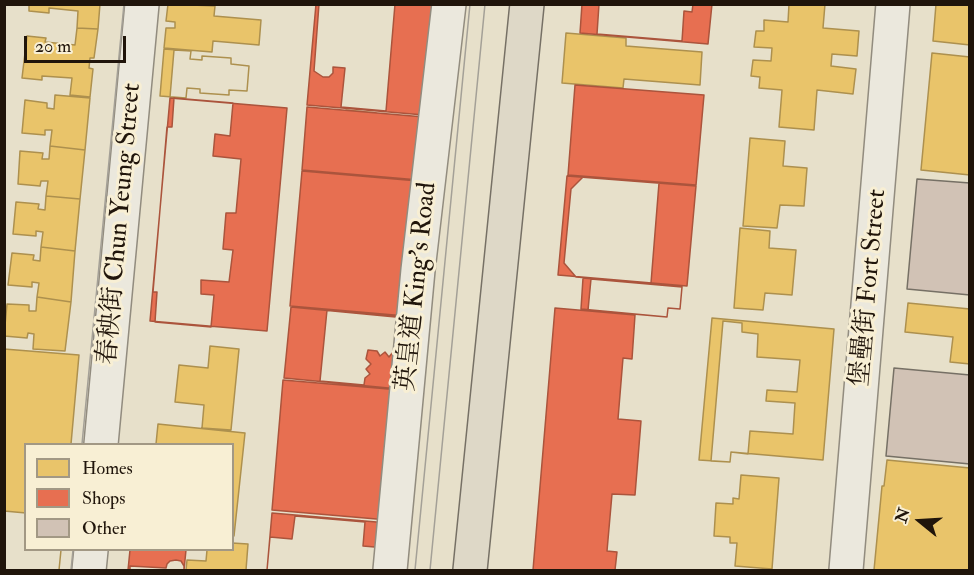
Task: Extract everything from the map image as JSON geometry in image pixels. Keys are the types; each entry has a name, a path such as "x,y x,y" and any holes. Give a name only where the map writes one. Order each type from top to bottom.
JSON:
{"main road":[{"path":"470,570 527,4"}],"street":[{"name":"春秧街 Chun Yeung Street","path":"101,443 142,4"},
{"name":"英皇道 King's Road","path":"390,570 418,270 449,4"},
{"name":"堡壘街 Fort Street","path":"846,570 893,4"},
{"path":"88,570 91,551"}],"building: Homes":[{"path":"29,4 100,4 98,29 77,28 78,11 49,8 49,13 29,11"},
{"path":"168,4 215,6 214,16 261,20 259,45 213,41 212,52 164,48 166,28 175,28 175,22 166,21"},
{"path":"789,4 825,4 823,28 859,31 857,56 832,54 831,66 856,69 853,94 817,90 814,130 779,127 782,90 759,88 760,77 751,76 753,60 771,61 772,48 754,47 756,31 764,31 764,20 788,22"},
{"path":"936,4 970,4 970,45 933,41"},
{"path":"77,28 98,29 94,58 90,58 89,68 93,69 90,97 70,95 72,78 42,76 42,80 22,78 27,36 46,38 45,42 75,45"},
{"path":"566,33 626,38 626,46 702,52 700,85 624,79 623,88 562,83"},
{"path":"164,49 191,51 190,59 202,60 202,56 231,58 231,64 249,66 247,91 229,90 229,95 200,93 200,89 187,88 186,98 160,96"},
{"path":"174,50 191,51 190,59 202,60 202,56 231,58 231,64 249,66 247,91 229,90 229,95 200,93 200,89 187,88 186,98 170,97"},
{"path":"932,53 970,57 970,175 921,170"},
{"path":"600,92 625,94 624,106 639,107 640,95 665,97 658,178 633,175 634,164 619,163 619,174 594,172"},
{"path":"55,95 90,98 85,150 50,146 52,130 45,130 45,135 22,133 25,100 47,103 47,108 54,109"},
{"path":"346,110 376,113 375,133 400,135 398,155 374,153 372,176 340,174"},
{"path":"750,138 785,141 783,166 807,168 804,206 780,205 777,228 743,226"},
{"path":"50,146 85,150 80,199 46,196 48,181 41,181 40,186 18,184 20,151 43,153 42,159 49,159"},
{"path":"339,189 372,192 370,215 409,218 407,243 383,241 382,254 405,256 403,281 364,277 362,297 330,294"},
{"path":"46,196 80,199 75,251 41,247 43,232 36,231 36,236 13,234 16,202 39,204 38,209 45,210"},
{"path":"740,228 770,231 769,248 796,250 792,295 765,293 763,310 734,308"},
{"path":"41,247 75,251 71,302 37,297 39,283 32,282 32,287 8,285 12,253 34,255 33,260 40,261"},
{"path":"37,297 71,302 65,351 33,349 34,334 28,333 27,338 4,336 7,304 29,305 29,311 36,311"},
{"path":"908,303 970,309 970,364 950,362 953,337 905,332"},
{"path":"712,318 834,329 823,460 731,452 730,462 699,460"},
{"path":"723,321 742,323 742,332 758,334 757,357 800,360 797,392 767,390 766,401 795,403 793,434 750,431 748,454 731,452 730,462 711,461"},
{"path":"210,346 239,349 231,430 202,428 204,405 175,402 179,365 208,368"},
{"path":"4,349 79,355 71,443 24,443 24,551 61,551 59,570 4,570"},
{"path":"319,396 351,398 349,423 357,424 358,418 386,420 384,446 370,444 369,456 382,457 381,483 353,481 353,475 345,474 343,500 310,497"},
{"path":"158,424 245,433 234,536 234,443 156,443"},
{"path":"887,460 970,468 970,570 874,570 882,486 884,486"},
{"path":"741,475 779,478 772,569 735,566 737,543 730,543 730,537 714,536 716,503 733,504 733,498 739,499"},
{"path":"4,511 24,513 24,551 61,551 59,570 4,570"},
{"path":"234,543 248,544 246,570 186,570 187,560 206,561 207,551 234,551"}],"building: Shops":[{"path":"316,4 434,4 424,115 307,105"},
{"path":"319,4 395,4 386,111 341,107 345,68 333,67 333,73 329,77 323,77 314,71"},
{"path":"582,4 712,4 708,44 580,33"},
{"path":"599,4 693,4 692,12 684,11 682,41 597,34"},
{"path":"575,85 704,95 696,185 568,175"},
{"path":"170,98 287,108 267,331 150,321"},
{"path":"174,98 233,103 230,136 215,134 213,156 241,159 236,213 226,213 223,249 233,250 229,282 201,280 201,294 214,295 211,327 155,322 157,292 153,292 167,127 172,127"},
{"path":"307,107 424,117 419,180 302,170"},
{"path":"302,171 418,181 406,316 290,306"},
{"path":"567,176 696,186 687,286 558,275"},
{"path":"583,177 659,183 651,283 576,277 564,263 571,189"},
{"path":"583,278 682,287 680,309 668,308 667,317 581,309"},
{"path":"591,279 682,287 680,309 668,308 667,317 588,310"},
{"path":"291,307 406,318 399,389 284,378"},
{"path":"555,308 635,315 632,359 623,358 618,419 641,421 635,495 612,494 607,551 617,552 615,570 533,570"},
{"path":"327,310 405,317 402,354 393,352 389,357 385,352 380,356 377,351 368,350 366,359 371,364 366,369 370,374 365,378 364,385 320,381"},
{"path":"283,380 400,390 388,520 272,510"},
{"path":"272,513 388,523 384,570 267,570"},
{"path":"295,516 365,522 363,546 386,548 384,570 267,570 270,537 292,539"},
{"path":"130,551 186,551 184,570 128,570"},
{"path":"170,561 181,561 184,570 130,570 130,566 166,568"}],"building: Other":[{"path":"917,179 970,183 970,295 907,289"},
{"path":"894,368 970,375 970,464 886,456"}],"tram line":[{"path":"82,443 124,4"},
{"path":"415,570 470,4"},
{"path":"430,570 485,4"},
{"path":"71,570 73,551"}]}
